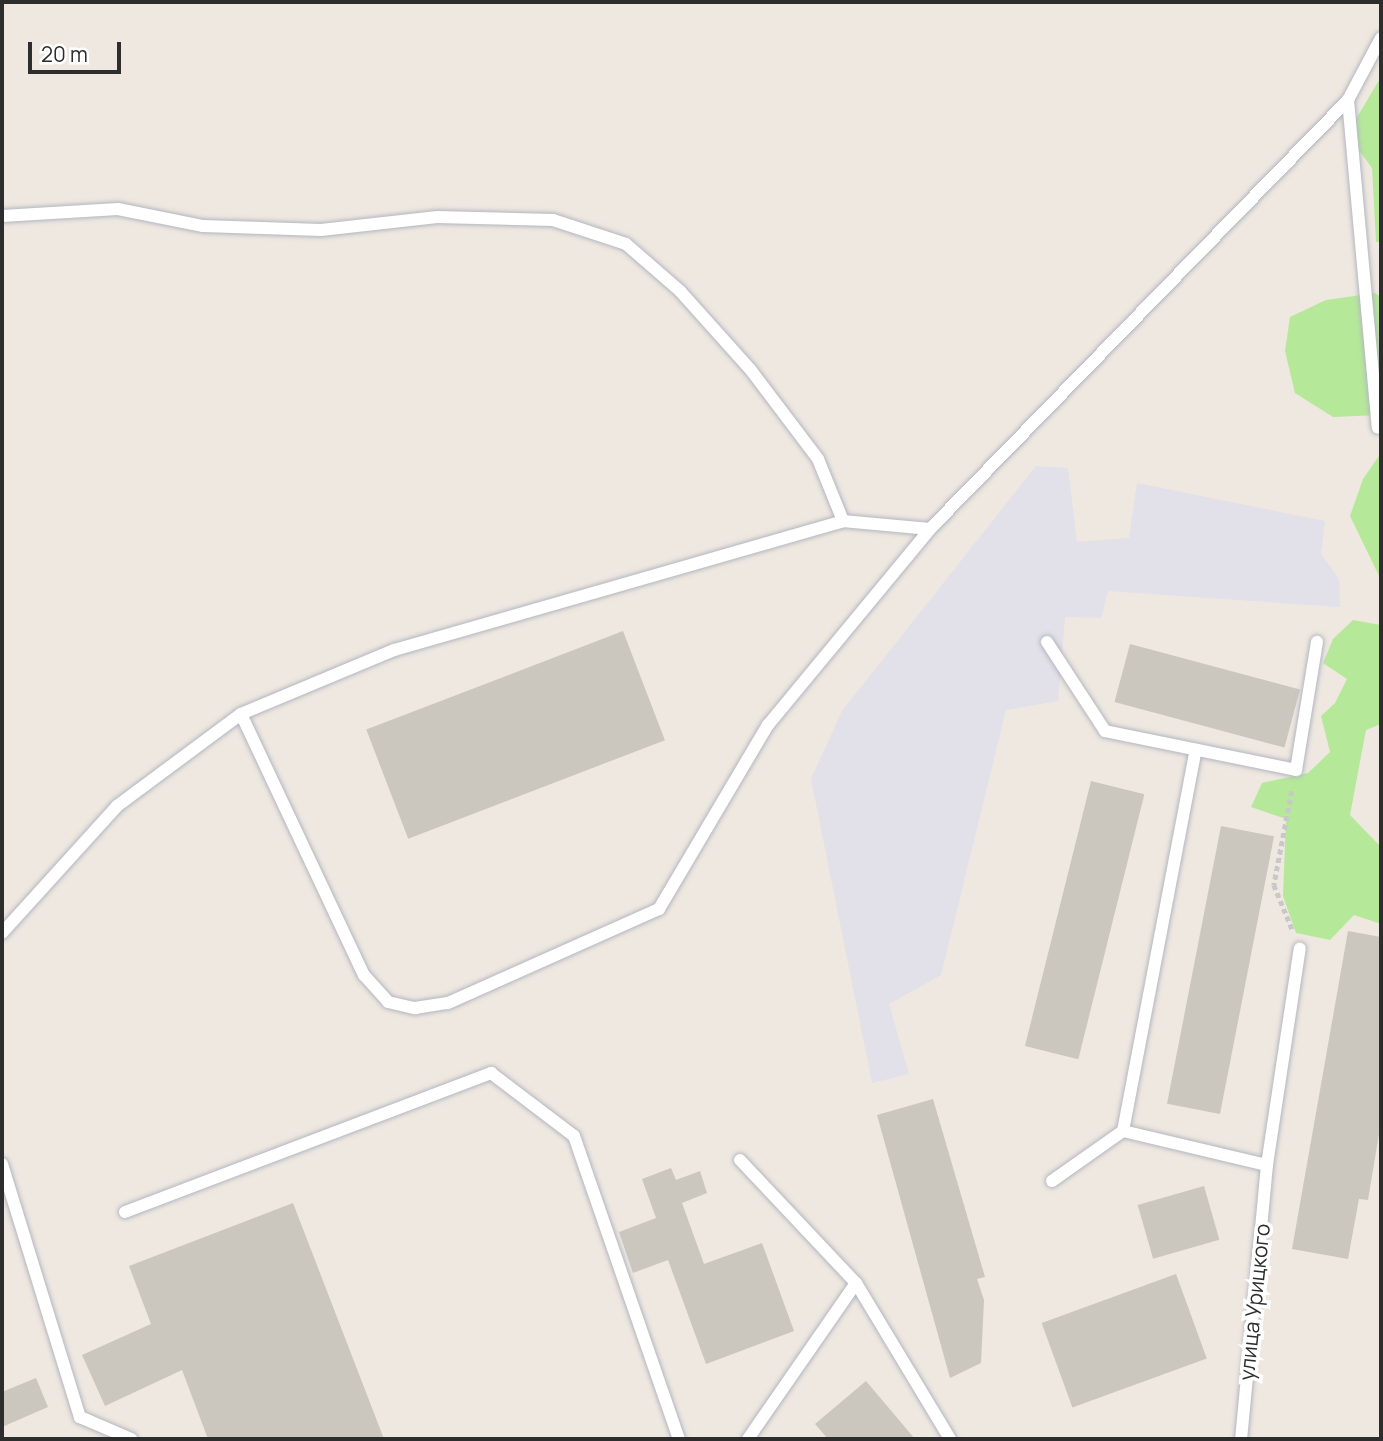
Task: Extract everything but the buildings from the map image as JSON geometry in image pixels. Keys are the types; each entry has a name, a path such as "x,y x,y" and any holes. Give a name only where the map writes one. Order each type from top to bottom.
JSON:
{"lane":[{"path":"241,714 363,975 388,1002 415,1008 448,1003 659,909 768,725 930,528 1348,100 1381,38"},
{"path":"1348,100 1378,428"},
{"path":"2,216 118,209 203,226 321,230 437,217 553,220 626,244 680,291 750,369 818,459 843,521"},
{"path":"2,933 117,806 241,714 394,650 843,521 930,528"},
{"path":"1047,642 1105,731 1296,770 1318,642"},
{"path":"1052,1181 1123,1131 1196,750"},
{"name":"улица Урицкого","path":"1241,1439 1267,1165 1300,948"},
{"path":"125,1212 491,1073 574,1136 679,1439"},
{"path":"1123,1131 1267,1165"},
{"path":"740,1160 856,1283 950,1439"},
{"path":"2,1164 80,1417 131,1439"},
{"path":"748,1439 856,1283"}],"path":[{"path":"1296,770 1274,885 1300,948"}],"shaded area":[{"path":"1036,466 1068,468 1077,542 1129,538 1137,483 1325,521 1321,554 1339,579 1340,607 1108,591 1101,618 1065,617 1058,701 1006,710 941,975 889,1004 909,1074 872,1083 811,779 842,711"}],"green space":[{"path":"1381,77 1381,242 1376,242 1372,168 1347,134"},
{"path":"1375,293 1381,297 1381,415 1333,417 1295,393 1285,351 1290,317 1326,300"},
{"path":"1381,453 1381,580 1350,516 1363,479"},
{"path":"1353,620 1381,625 1381,724 1366,730 1350,815 1381,847 1381,924 1354,915 1330,940 1296,933 1283,896 1286,819 1251,807 1262,783 1308,773 1330,752 1321,716 1335,703 1347,679 1323,663 1333,639"}]}
